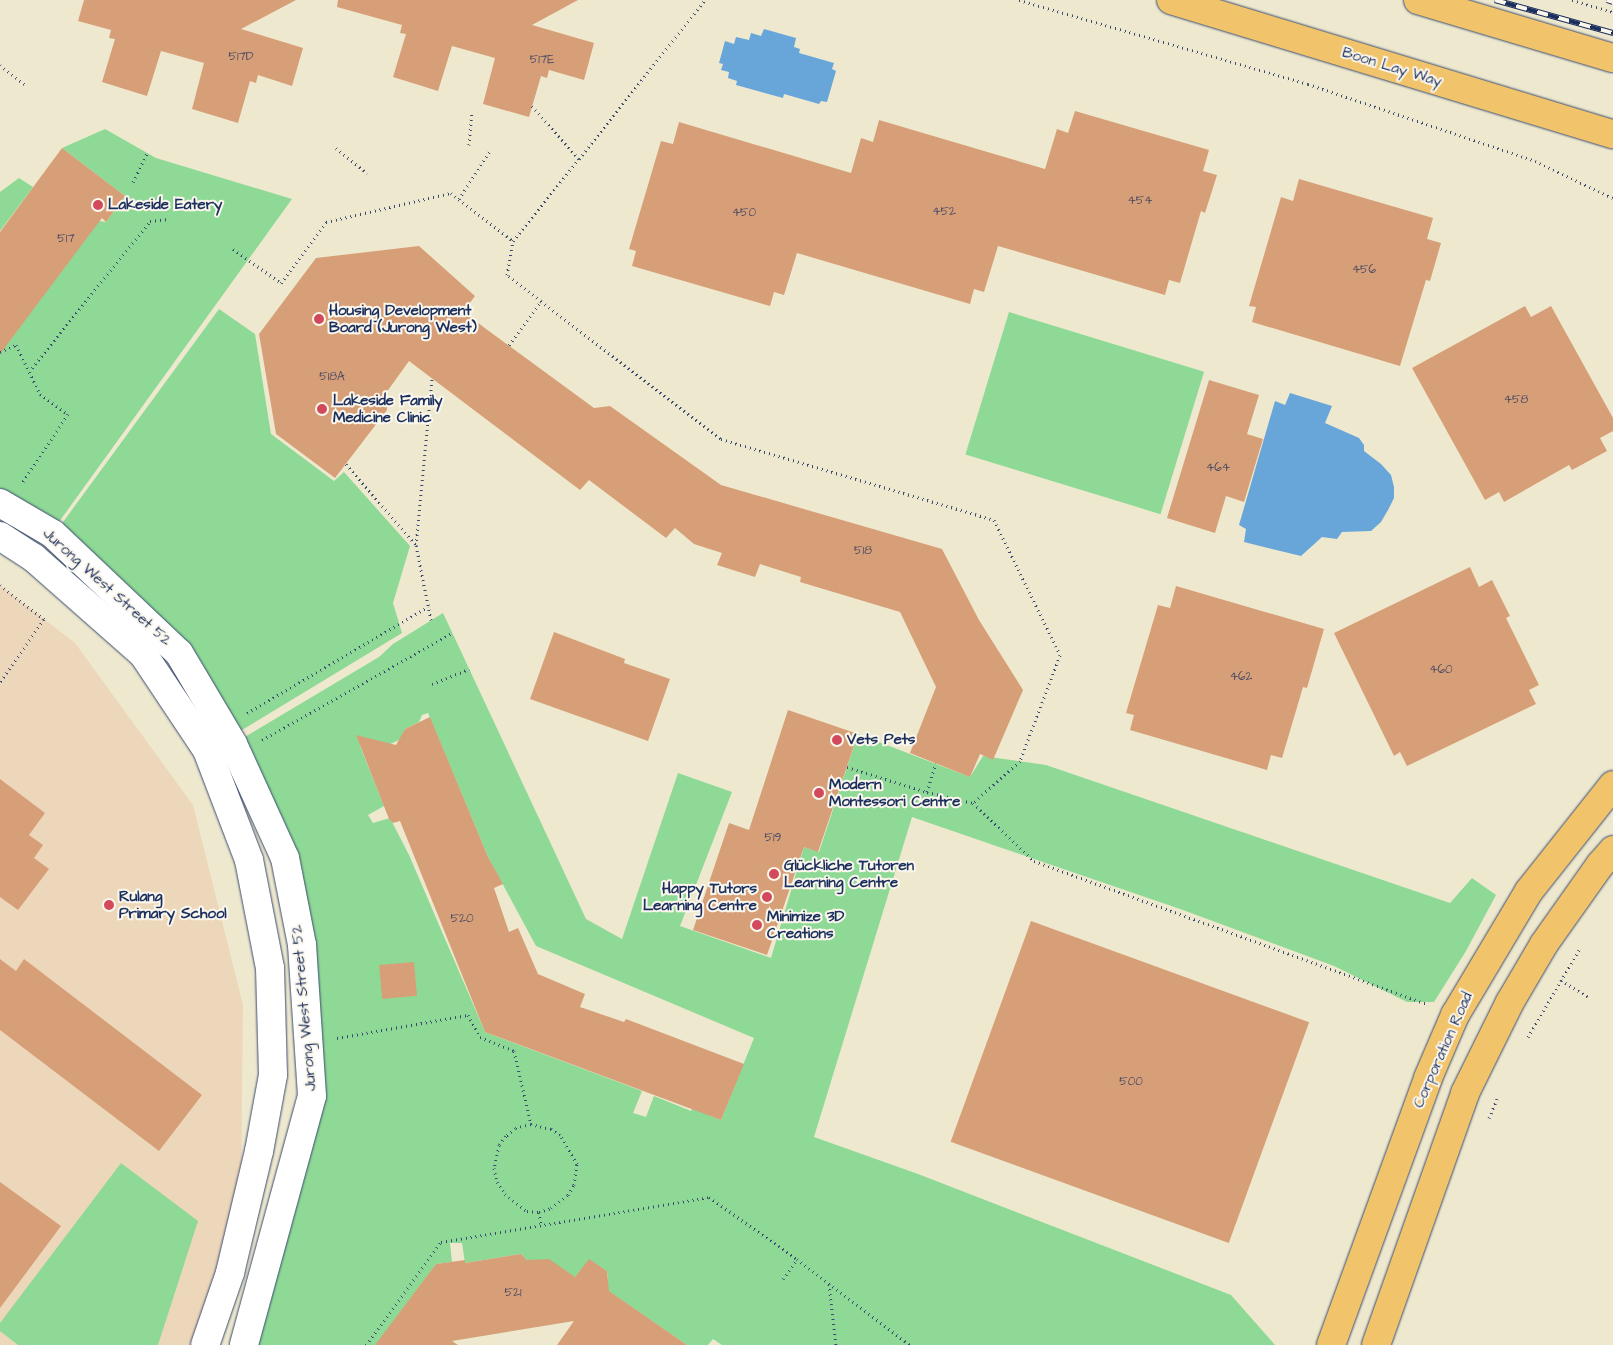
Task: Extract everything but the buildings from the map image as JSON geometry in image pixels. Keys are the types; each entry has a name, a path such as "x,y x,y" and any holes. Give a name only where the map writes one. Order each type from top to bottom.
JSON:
{"main road":[{"name":"Boon Lay Way","path":"1171,0 1613,134"},
{"path":"1418,0 1613,58"},
{"name":"Corporation Road","path":"1331,1345 1386,1192 1440,1050 1456,1015 1529,891 1613,785"},
{"path":"1376,1345 1465,1092 1510,1002 1544,944 1600,865 1613,850"},
{"path":"1440,1050 1478,1066"}],"street":[{"name":"Jurong West Street 52","path":"3,505 53,534 179,653 238,754 285,858 302,945 312,1096 244,1345"},
{"name":"Jurong West Street 52","path":"0,536 34,558 143,654 207,750 249,860 270,968 273,1075 259,1151 230,1273 205,1345"}],"path":[{"path":"705,0 513,241 507,275 722,439 994,520 1060,655 1020,761 972,803"},
{"path":"1019,0 1318,87 1535,162 1613,198"},
{"path":"1572,0 1613,12"},
{"path":"0,65 24,84"},
{"path":"532,106 579,158"},
{"path":"468,145 472,114"},
{"path":"336,148 367,173"},
{"path":"459,199 489,152"},
{"path":"133,182 147,154"},
{"path":"233,249 281,284 326,222 451,193 513,241"},
{"path":"32,368 150,221 170,219"},
{"path":"509,345 542,301"},
{"path":"0,352 16,345 40,394 68,414 3,505"},
{"path":"431,620 416,545 432,379"},
{"path":"346,464 416,545"},
{"path":"0,585 44,619 0,682"},
{"path":"223,728 428,607"},
{"path":"238,754 452,633"},
{"path":"432,684 469,669"},
{"path":"927,792 936,763"},
{"path":"847,767 927,792 972,803 1034,861 1456,1015"},
{"path":"1527,1038 1582,944"},
{"path":"1561,980 1590,998"},
{"path":"331,1039 468,1015 480,1037 514,1051 531,1124"},
{"path":"1487,1125 1498,1098"},
{"path":"531,1124 551,1129 560,1135 577,1164 574,1186 568,1195 551,1208 539,1212 527,1211 505,1194 497,1182 494,1168 500,1144 506,1136 515,1128 531,1124"},
{"path":"366,1345 441,1242 709,1197 797,1259 910,1345"},
{"path":"539,1212 541,1225"},
{"path":"783,1279 797,1259"},
{"path":"829,1283 836,1345"}],"shaded area":[{"name":"Rulang Primary School","path":"0,585 75,643 193,805 243,1005 241,1184 198,1345 0,1345"}],"green space":[{"path":"105,129 156,158 292,199 51,533 0,502 0,338 99,221 106,222 125,196 62,148"},
{"path":"19,178 33,187 0,231 0,192"},
{"path":"219,309 255,334 271,434 334,481 344,472 410,546 393,603 402,633 237,733 55,533"},
{"path":"1009,312 1204,372 1161,514 965,454"},
{"path":"443,613 586,919 622,939 678,773 732,792 680,926 771,958 804,847 819,852 858,734 970,777 983,756 1046,765 1450,903 1472,878 1496,895 1466,951 1434,1002 1407,1002 1334,966 1183,910 912,817 814,1137 918,1174 1231,1295 1275,1345 722,1345 713,1339 708,1345 687,1345 601,1286 608,1279 607,1271 593,1262 586,1264 575,1277 527,1260 521,1254 465,1263 462,1243 450,1243 452,1262 436,1264 377,1345 246,1345 312,1096 282,849 233,744 379,657 393,644","holes":["428,713 488,857 536,946 754,1038 721,1120 708,1115 711,1102 698,1097 691,1111 654,1096 646,1117 633,1113 642,1091 485,1032 409,855 390,818 373,823 368,815 384,806 360,746 363,742 380,749 403,738 402,735 405,729 419,722 422,715"]},
{"path":"121,1163 198,1221 158,1345 18,1345 0,1331 0,1323"}],"water":[{"path":"764,29 796,38 794,47 800,49 799,53 834,63 832,69 836,71 827,102 821,101 819,104 784,94 783,98 736,85 737,81 728,78 729,72 721,70 723,64 719,63 725,41 734,44 736,37 749,40 751,33 761,36"},
{"path":"1290,393 1332,406 1325,423 1359,438 1364,445 1364,451 1381,464 1391,475 1394,487 1394,498 1388,510 1381,522 1371,531 1342,532 1337,539 1322,537 1301,556 1244,542 1246,529 1239,525 1275,401 1285,405"}],"railway":[{"path":"1495,0 1613,33"},
{"path":"1607,0 1613,2"}],"place":[{"name":"Lakeside Eatery","path":"98,205"},
{"name":"Housing Development Board (Jurong West)","path":"319,319"},
{"name":"Lakeside Family Medicine Clinic","path":"322,409"},
{"name":"Vets Pets","path":"837,740"},
{"name":"Modern Montessori Centre","path":"819,793"},
{"name":"Glückliche Tutoren Learning Centre","path":"774,874"},
{"name":"Happy Tutors Learning Centre","path":"767,897"},
{"name":"Rulang Primary School","path":"109,905"},
{"name":"Minimize 3D Creations","path":"757,925"}]}
